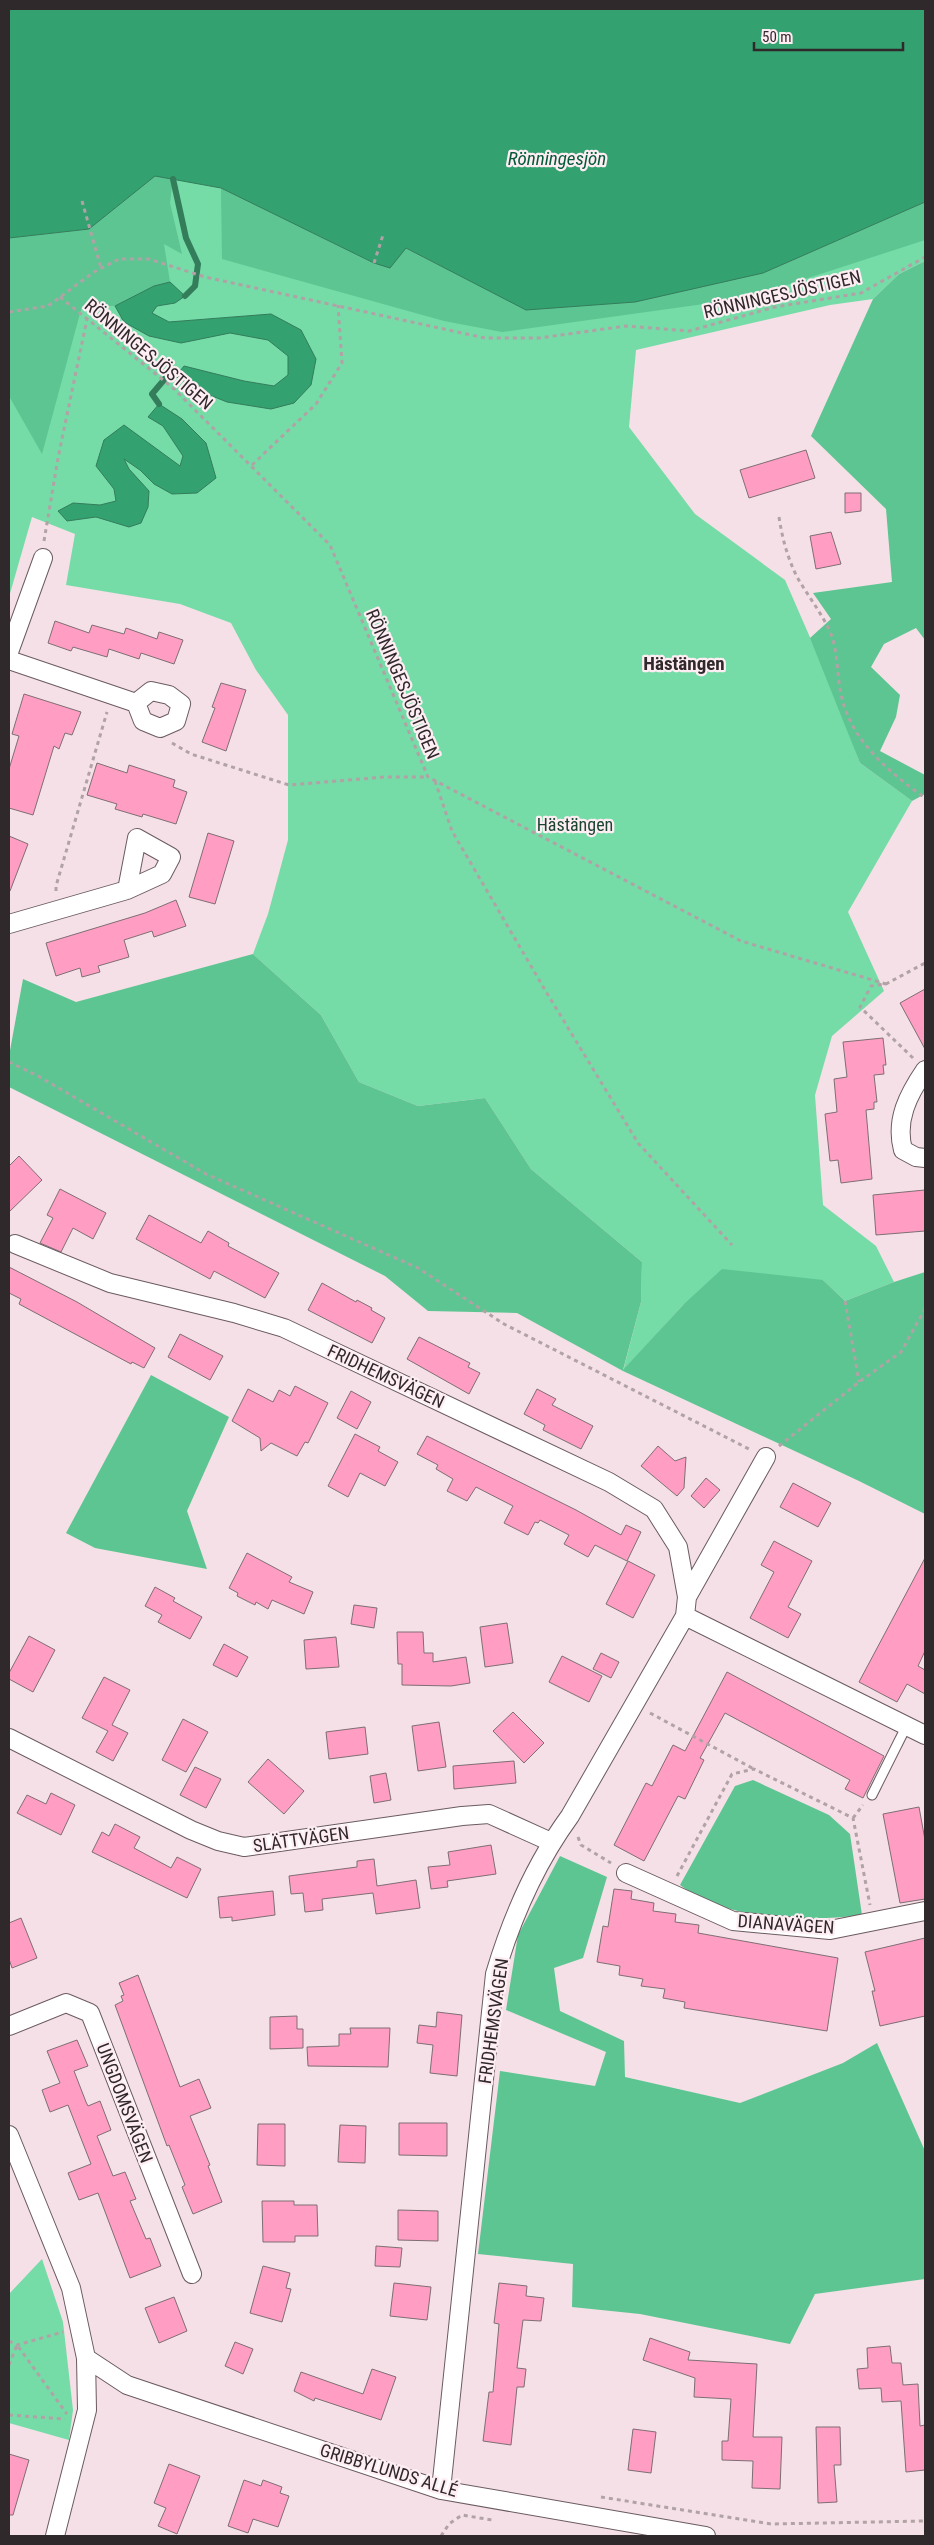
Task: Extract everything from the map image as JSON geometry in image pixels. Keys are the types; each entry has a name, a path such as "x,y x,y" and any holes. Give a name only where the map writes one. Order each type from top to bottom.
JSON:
{"street":[{"path":"9,652 43,558"},
{"path":"9,660 136,703 143,721 160,728 176,721 181,704 169,695 151,691 136,703"},
{"path":"9,924 58,912 127,890"},
{"path":"922,1067 901,1115 899,1134 903,1150 916,1157 925,1158"},
{"name":"FRIDHEMSVÄGEN","path":"15,1244 110,1283 234,1313 284,1328 609,1482 654,1509 678,1547 687,1597 685,1616 570,1816 551,1842 515,1911 495,1974 441,2490"},
{"name":"FRIDHEMSVÄGEN","path":"687,1597 766,1457"},
{"path":"685,1616 925,1733"},
{"name":"SLÄTTVÄGEN","path":"9,1738 191,1830 218,1841 244,1847 462,1816 489,1814 551,1842"},
{"name":"DIANAVÄGEN","path":"626,1873 733,1921 830,1930 925,1911"},
{"name":"UNGDOMSVÄGEN","path":"9,2026 66,2003 90,2013 192,2274"},
{"path":"9,2135 71,2288 86,2358 86,2410 55,2536"},
{"name":"GRIBBYLUNDS ALLÉ","path":"86,2358 127,2385 441,2490 706,2536"}],"lane":[{"path":"872,1794 907,1725"}],"path":[{"path":"82,201 102,268"},
{"path":"374,263 383,235"},
{"name":"RÖNNINGESJÖSTIGEN","path":"9,312 48,306 102,268 119,259 148,259 205,277 484,338 539,338 626,326 689,331 775,307 861,293 925,257"},
{"name":"RÖNNINGESJÖSTIGEN","path":"60,297 173,388 330,545 428,777 741,941 886,984"},
{"path":"252,465 316,404 342,363 338,305"},
{"path":"43,558 47,514 87,319"},
{"path":"779,517 782,540 796,574 831,635 841,697 853,730 878,759 925,798"},
{"path":"58,912 56,886 112,694"},
{"path":"160,728 163,738 191,754 290,785 428,777"},
{"path":"436,781 452,831 545,990 638,1143 732,1244"},
{"path":"922,1067 860,1007 871,986 886,984 925,963"},
{"path":"9,1062 38,1076 206,1174 418,1268 504,1324 766,1457 859,1382 900,1352 925,1310"},
{"path":"845,1301 859,1382"},
{"path":"634,1704 754,1769 852,1818 874,1922"},
{"path":"668,1892 732,1774 754,1769"},
{"path":"570,1816 580,1845 626,1873"},
{"path":"17,2345 79,2328"},
{"path":"9,2341 17,2345 71,2420 9,2415"},
{"path":"9,2365 17,2345"},
{"path":"599,2496 771,2524 925,2521"},
{"path":"441,2536 449,2524 462,2515 501,2521"}],"green space":[{"name":"Hästängen","path":"155,175 221,188 374,263 763,273 925,202 925,261 899,274 873,299 830,305 636,350 629,427 695,514 785,580 832,688 860,763 912,801 848,912 884,991 832,1036 815,1095 823,1205 876,1246 894,1282 845,1301 823,1280 683,1305 623,1371 641,1302 642,1262 531,1169 485,1098 418,1106 359,1082 321,1015 253,954 268,914 288,840 288,715 256,670 231,623 180,604 66,585 75,534 32,517 9,597 9,238 89,229"},
{"path":"42,2259 63,2322 73,2410 69,2440 9,2423 9,2294"}],"shaded area":[{"path":"155,175 173,179 170,203 182,254 164,244 170,282 154,286 115,306 82,306 42,454 9,396 9,238 89,229"},
{"path":"221,188 374,263 406,248 526,310 763,273 925,202 925,240 747,298 502,332 444,321 222,259"},
{"path":"925,261 925,640 916,628 884,644 871,667 900,695 896,717 880,751 925,775 925,794 912,801 860,763 810,638 831,619 813,593 892,582 886,509 811,436 873,299 899,274"},
{"path":"253,954 321,1015 359,1082 418,1106 485,1098 531,1169 642,1262 641,1302 623,1370 683,1305 722,1269 823,1280 845,1301 925,1272 925,1514 859,1481 623,1371 517,1313 428,1311 385,1276 9,1087 9,1056 23,979 76,1002"},
{"path":"151,1375 229,1417 187,1511 207,1569 95,1548 66,1533"},
{"path":"753,1780 829,1815 850,1834 862,1915 816,1918 767,1916 720,1906 699,1897 680,1885 735,1786"},
{"path":"560,1856 607,1877 583,1958 554,1968 560,2011 624,2041 625,2077 740,2103 843,2063 877,2043 925,2151 925,2279 815,2294 790,2344 640,2314 572,2307 573,2264 478,2254 500,2071 595,2086 606,2052 506,2010 518,1935"}],"water":[{"name":"Rönningesjön","path":"9,9 925,9 925,202 763,273 635,302 526,310 406,248 390,268 374,263 221,188 155,176 89,229 9,238"},
{"path":"170,282 185,296 175,303 157,306 152,313 169,322 271,314 301,330 316,359 311,385 294,403 271,409 227,402 190,387 177,375 184,366 244,381 274,386 288,375 288,356 268,340 230,333 181,343 149,336 124,322 115,306 154,286"},
{"path":"159,404 182,419 206,443 216,478 197,493 172,494 154,484 140,470 124,459 129,469 149,491 148,507 141,523 129,527 96,517 67,521 58,511 73,503 100,505 116,501 114,489 96,466 104,440 124,425 180,466 183,456 163,426 148,417"}],"building":[{"path":"806,450 815,478 749,498 740,470"},
{"path":"845,493 861,493 861,511 845,513"},
{"path":"831,532 841,564 816,569 810,536"},
{"path":"55,621 89,633 92,625 124,634 126,628 157,639 159,632 183,640 174,664 141,653 139,659 109,649 107,657 73,647 71,651 48,643"},
{"path":"221,683 246,690 226,751 202,742 215,708 212,707"},
{"path":"24,694 81,712 72,735 65,733 59,749 54,746 33,815 9,808 9,769 19,736 12,734"},
{"path":"97,763 127,773 129,765 175,780 173,787 187,792 176,824 143,814 142,817 115,809 117,804 87,795"},
{"path":"208,833 234,841 215,904 189,897"},
{"path":"9,836 28,844 10,891 9,891"},
{"path":"176,900 186,926 154,937 152,931 124,940 129,957 98,966 100,972 82,977 80,968 56,976 46,943 145,913"},
{"path":"925,989 925,1049 900,1003"},
{"path":"883,1038 886,1065 883,1065 884,1074 874,1075 877,1102 874,1102 874,1109 866,1110 872,1179 841,1183 838,1160 830,1161 825,1114 837,1112 834,1079 847,1077 843,1042"},
{"path":"19,1156 42,1180 9,1212 9,1166"},
{"path":"60,1189 106,1213 93,1239 73,1228 61,1252 40,1243 53,1218 47,1215"},
{"path":"925,1190 925,1231 876,1235 873,1195"},
{"path":"149,1215 201,1243 208,1231 229,1243 228,1246 279,1273 265,1298 214,1271 210,1279 136,1239"},
{"path":"9,1267 77,1302 155,1348 144,1368 132,1362 131,1364 19,1304 21,1299 9,1293"},
{"path":"322,1283 356,1302 357,1300 372,1308 371,1310 385,1318 372,1343 308,1310"},
{"path":"180,1334 223,1356 210,1380 168,1357"},
{"path":"419,1337 470,1363 468,1367 480,1373 469,1394 407,1359"},
{"path":"295,1386 328,1403 308,1443 305,1442 297,1456 271,1443 261,1451 260,1438 232,1421 248,1389 273,1402 279,1390 290,1396"},
{"path":"537,1389 556,1399 552,1405 593,1426 581,1449 543,1430 545,1425 524,1414"},
{"path":"351,1391 371,1402 357,1429 337,1418"},
{"path":"355,1434 380,1447 378,1451 398,1462 385,1486 360,1473 348,1497 328,1486"},
{"path":"427,1436 576,1510 621,1535 626,1525 641,1532 627,1561 595,1545 588,1557 564,1544 569,1535 540,1520 538,1523 535,1522 528,1535 504,1523 513,1506 476,1487 467,1501 447,1491 453,1479 436,1469 438,1465 417,1454"},
{"path":"658,1446 675,1461 686,1457 684,1488 677,1496 641,1466"},
{"path":"706,1478 720,1490 704,1508 691,1496"},
{"path":"793,1483 831,1503 818,1527 780,1507"},
{"path":"774,1541 812,1561 788,1607 801,1614 788,1638 750,1618 774,1572 761,1565"},
{"path":"247,1553 292,1577 289,1582 313,1592 304,1614 272,1600 268,1609 256,1602 255,1605 237,1596 238,1593 229,1588"},
{"path":"925,1558 925,1651 918,1666 925,1670 925,1694 907,1684 897,1702 859,1682"},
{"path":"628,1561 655,1575 633,1618 606,1604"},
{"path":"155,1587 175,1598 173,1601 202,1617 190,1639 158,1622 162,1615 145,1606"},
{"path":"354,1605 377,1608 374,1628 351,1624"},
{"path":"507,1623 513,1663 485,1667 480,1627"},
{"path":"397,1632 423,1632 424,1653 433,1653 433,1662 466,1657 470,1683 451,1686 402,1685 402,1664 398,1664"},
{"path":"29,1636 55,1650 33,1692 9,1679 9,1673"},
{"path":"336,1637 339,1667 306,1669 304,1640"},
{"path":"224,1644 248,1657 237,1677 213,1665"},
{"path":"601,1653 619,1662 611,1678 593,1669"},
{"path":"562,1656 602,1676 589,1702 549,1682"},
{"path":"727,1672 884,1756 863,1798 845,1789 850,1780 725,1713 700,1758 704,1760 685,1799 678,1796 644,1861 614,1845 646,1783 652,1786 673,1745 685,1751"},
{"path":"104,1677 130,1690 112,1725 128,1733 113,1761 96,1752 108,1731 82,1718"},
{"path":"513,1712 544,1743 524,1763 493,1731"},
{"path":"183,1719 208,1732 186,1772 162,1760"},
{"path":"439,1722 446,1767 418,1771 412,1726"},
{"path":"365,1727 368,1754 329,1759 326,1732"},
{"path":"268,1759 304,1791 284,1814 248,1782"},
{"path":"514,1761 516,1783 454,1789 453,1766"},
{"path":"195,1767 221,1779 206,1808 180,1795"},
{"path":"386,1773 391,1800 374,1803 370,1776"},
{"path":"51,1793 75,1805 61,1835 17,1813 27,1795 46,1804"},
{"path":"919,1807 925,1840 925,1899 900,1903 883,1814"},
{"path":"115,1824 140,1837 134,1848 171,1868 177,1857 201,1869 187,1898 92,1852 102,1832 109,1836"},
{"path":"491,1845 496,1874 447,1881 448,1887 431,1889 428,1867 450,1865 448,1852"},
{"path":"374,1859 377,1886 416,1880 420,1908 376,1914 373,1893 322,1899 323,1910 305,1912 303,1893 291,1894 289,1876 357,1867 357,1861"},
{"path":"614,1889 632,1891 631,1899 654,1903 653,1911 676,1914 675,1922 699,1925 698,1933 838,1958 827,2031 684,2008 685,2002 663,1998 665,1989 641,1986 643,1979 619,1975 620,1966 597,1962 603,1926 608,1927"},
{"path":"273,1891 275,1915 232,1921 232,1917 220,1918 218,1897"},
{"path":"21,1918 37,1958 12,1968 9,1959 9,1923"},
{"path":"925,1938 925,2016 880,2026 872,1991 875,1991 865,1952"},
{"path":"138,1975 180,2087 199,2079 211,2108 190,2116 210,2165 208,2166 222,2202 193,2214 182,2187 185,2185 169,2145 167,2146 115,2005 123,2001 121,1996 124,1995 119,1983"},
{"path":"437,2012 462,2015 457,2076 430,2073 433,2045 417,2043 419,2025 436,2027"},
{"path":"297,2016 297,2029 303,2029 303,2048 270,2049 270,2017"},
{"path":"350,2028 390,2028 388,2067 308,2066 307,2047 339,2046 339,2034 351,2034"},
{"path":"77,2040 88,2066 74,2071 88,2106 100,2101 111,2130 97,2136 113,2176 125,2172 136,2199 130,2201 146,2239 150,2238 161,2266 130,2278 98,2193 79,2200 68,2173 91,2164 68,2105 50,2112 42,2090 60,2083 47,2051"},
{"path":"399,2123 447,2123 447,2156 399,2155"},
{"path":"258,2124 285,2124 285,2166 257,2165"},
{"path":"340,2125 366,2126 365,2163 338,2162"},
{"path":"262,2201 294,2201 294,2205 317,2205 318,2236 295,2236 295,2242 263,2242"},
{"path":"398,2210 438,2211 438,2241 398,2240"},
{"path":"376,2246 402,2248 400,2267 375,2266"},
{"path":"263,2266 290,2273 286,2288 291,2289 282,2322 250,2313"},
{"path":"394,2283 431,2287 427,2320 390,2316"},
{"path":"499,2283 527,2286 526,2296 544,2298 541,2321 523,2320 517,2368 526,2369 524,2387 517,2387 511,2445 483,2441 489,2392 493,2392 499,2324 494,2323"},
{"path":"174,2297 187,2331 159,2343 145,2308"},
{"path":"650,2338 690,2352 688,2360 757,2364 753,2437 782,2437 780,2489 752,2488 753,2461 722,2460 722,2441 728,2441 731,2399 694,2397 695,2378 643,2360"},
{"path":"235,2342 253,2349 243,2374 225,2366"},
{"path":"890,2346 892,2363 901,2363 903,2385 918,2384 920,2426 925,2425 925,2470 906,2472 901,2401 882,2402 881,2388 859,2389 857,2369 868,2368 867,2348"},
{"path":"372,2369 396,2377 381,2420 315,2398 314,2401 294,2391 301,2372 363,2394"},
{"path":"816,2427 840,2427 841,2465 834,2465 837,2502 818,2503"},
{"path":"633,2429 656,2432 651,2473 628,2470"},
{"path":"9,2454 29,2460 13,2515 9,2515"},
{"path":"169,2464 200,2476 177,2534 158,2526 166,2508 154,2503"},
{"path":"244,2480 261,2486 263,2480 282,2487 280,2493 289,2496 278,2527 253,2519 248,2533 228,2526"}],"waterway":[{"path":"173,179 186,238 198,264 195,286 185,296"},
{"path":"159,404 152,394 169,374 177,375"}],"district":[{"name":"Hästängen","path":"684,663"}]}
